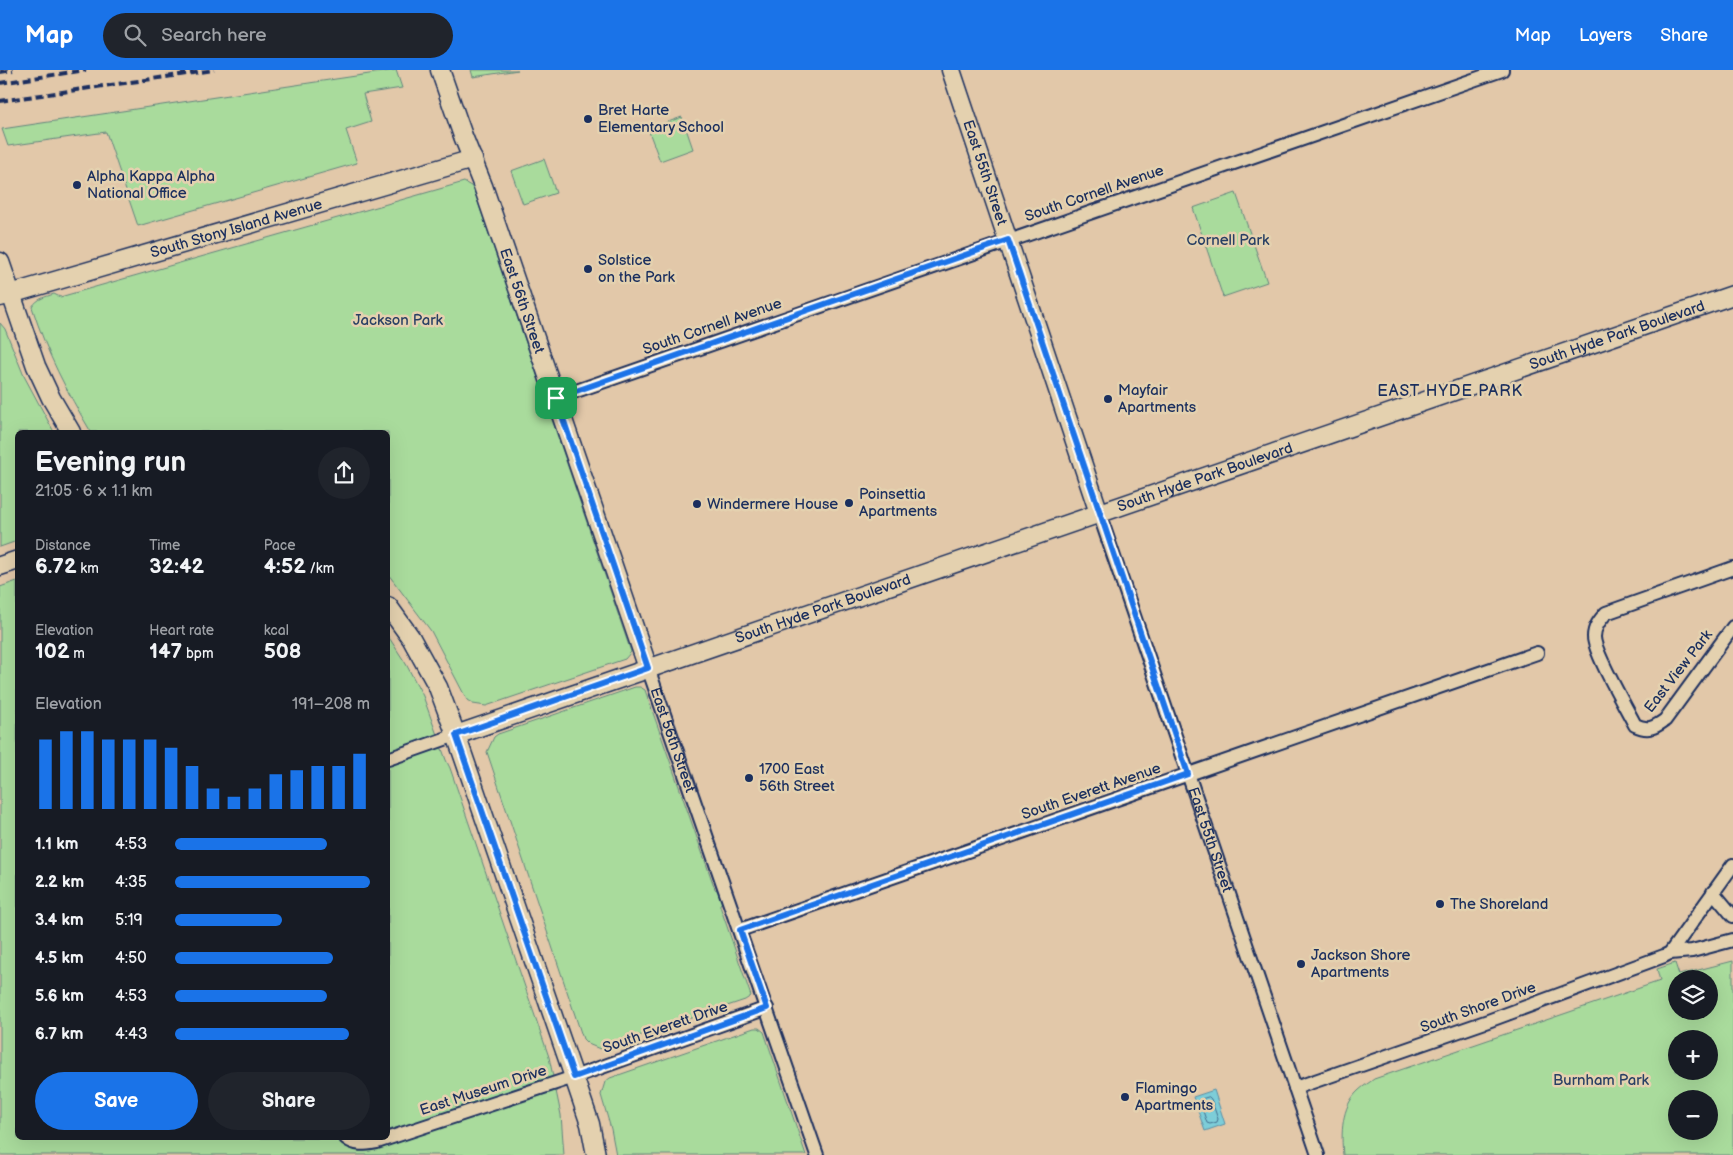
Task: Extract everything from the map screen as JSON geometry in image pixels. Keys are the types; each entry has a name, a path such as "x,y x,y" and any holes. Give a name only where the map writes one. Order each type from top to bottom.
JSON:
{"street":[{"name":"East 56th Street","path":"440,70 473,159 817,1155"},
{"name":"East 55th Street","path":"951,70 1099,513 1318,1155"},
{"name":"South Cornell Avenue","path":"556,398 1502,70"},
{"name":"South Stony Island Avenue","path":"6,295 473,159"},
{"path":"0,262 6,295 51,398 70,430"},
{"name":"South Hyde Park Boulevard","path":"456,735 1733,295"},
{"path":"0,566 15,561"},
{"name":"East View Park","path":"1733,568 1606,613 1597,624 1594,637 1598,652 1635,725 1644,729 1654,728 1665,720 1733,626"},
{"path":"390,609 412,638 438,687 590,1124 596,1155"},
{"name":"South Everett Avenue","path":"740,930 1537,653"},
{"path":"390,758 456,735"},
{"path":"1670,953 1733,865"},
{"path":"1713,892 1733,916"},
{"name":"South Shore Drive","path":"1295,1088 1637,967 1670,953 1692,951 1733,940"},
{"name":"South Everett Drive","path":"574,1077 767,1008"},
{"name":"East Museum Drive","path":"390,1138 574,1077"},
{"name":"East Museum Drive","path":"349,1140 362,1145 383,1140"}],"green space":[{"path":"396,70 402,88 363,94 371,122 346,130 357,163 138,226 106,132 8,146 2,129"},
{"path":"471,70 518,70 473,77"},
{"path":"682,117 693,149 660,161 648,129"},
{"path":"544,159 556,193 523,204 511,171"},
{"name":"Jackson Park","path":"464,182 471,186 474,190 631,652 625,659 486,706 473,704 467,700 431,631 390,577 390,430 90,430 58,371 32,307 45,297 54,294 60,297"},
{"name":"Cornell Park","path":"1236,193 1267,282 1223,297 1193,208"},
{"path":"0,323 5,329 24,376 53,430 15,430 15,542 0,547"},
{"path":"15,582 15,1140 390,1140 390,639 423,696 450,768 549,1057 561,1115 564,1155 0,1155 0,587"},
{"path":"635,687 645,690 715,889 719,891 723,902 720,906 751,996 745,1000 600,1049 588,1044 583,1039 487,752 494,737 498,734"},
{"name":"Burnham Park","path":"1733,961 1733,1155 1343,1155 1342,1130 1348,1105 1358,1091 1374,1079 1660,981 1657,969 1675,963 1677,970 1668,970 1668,1020 1718,1020 1718,970 1698,970"},
{"path":"754,1028 759,1028 764,1032 806,1155 616,1155 601,1095 605,1082 610,1078"}],"water":[{"path":"1214,1090 1225,1124 1205,1131 1193,1097"}],"railway":[{"path":"0,72 13,70"},
{"path":"0,83 86,70"},
{"path":"0,101 214,70"}],"place":[{"name":"Bret Harte Elementary School","path":"588,119"},
{"name":"Alpha Kappa Alpha National Office","path":"77,185"},
{"name":"Solstice on the Park","path":"588,269"},
{"name":"Mayfair Apartments","path":"1108,399"},
{"name":"Poinsettia Apartments","path":"849,503"},
{"name":"Windermere House","path":"697,504"},
{"name":"1700 East 56th Street","path":"749,778"},
{"name":"The Shoreland","path":"1440,904"},
{"name":"Jackson Shore Apartments","path":"1301,964"},
{"name":"Flamingo Apartments","path":"1125,1097"}],"district":[{"name":"EAST HYDE PARK","path":"1450,390"}],"route":[{"path":"1008,240 1188,774 740,930 767,1008 574,1077 456,735 648,668 556,398 1008,240"}]}
